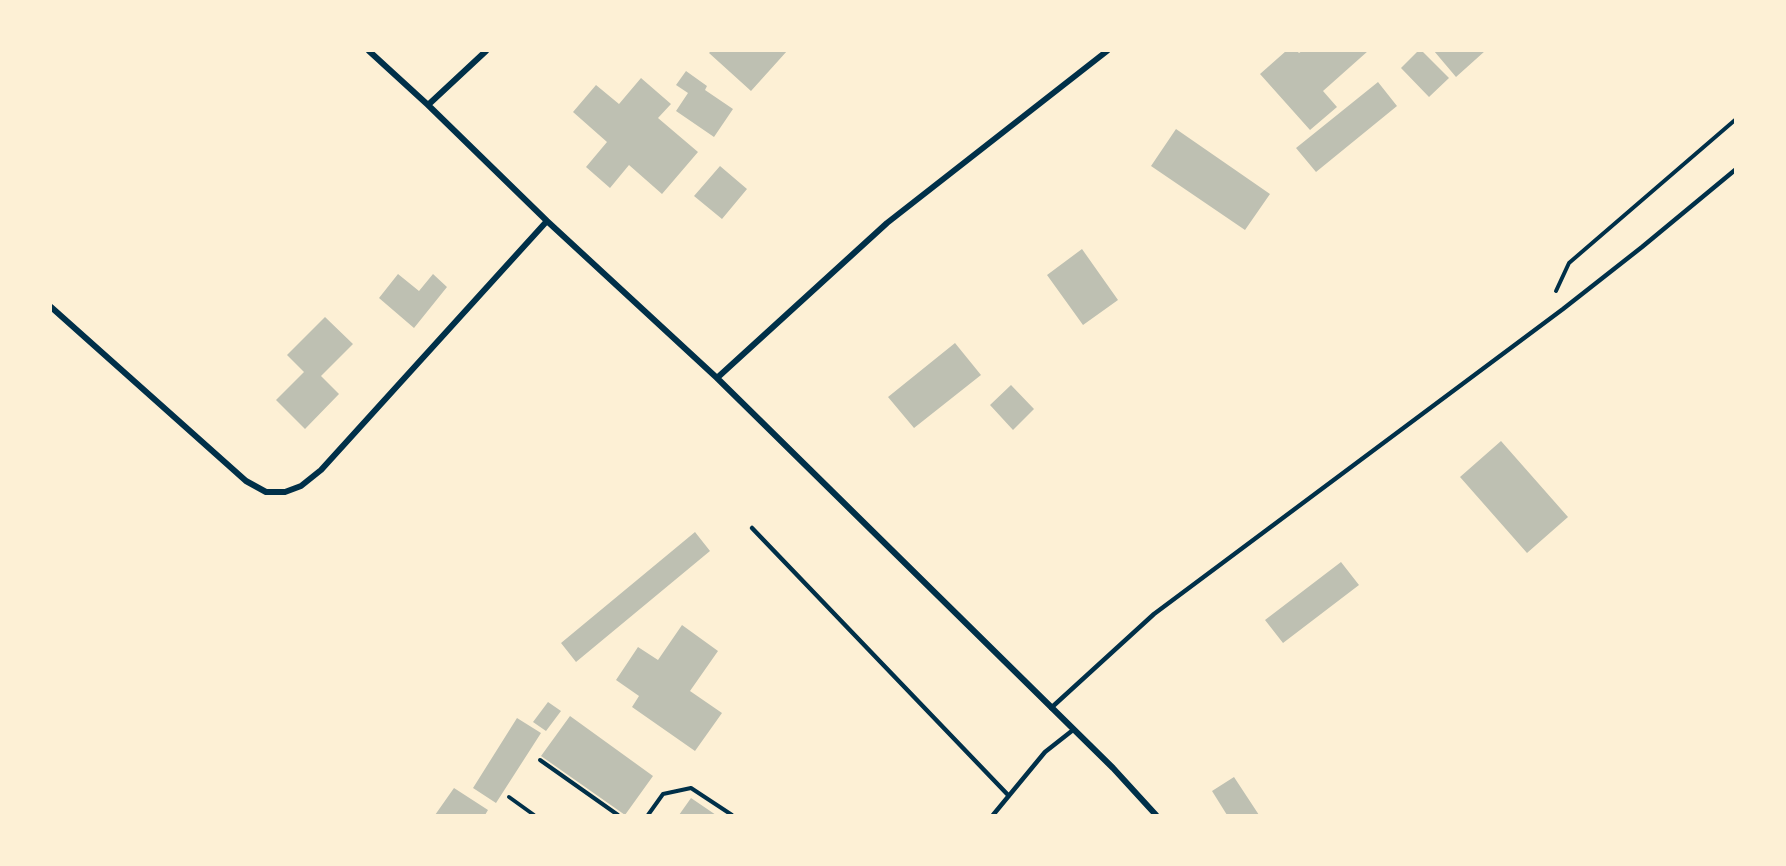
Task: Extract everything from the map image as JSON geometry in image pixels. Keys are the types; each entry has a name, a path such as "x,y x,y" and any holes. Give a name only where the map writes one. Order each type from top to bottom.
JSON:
{"street":[{"path":"369,51 547,221 717,378 1113,768 1156,815"},
{"path":"428,105 486,51"},
{"path":"717,378 887,223 1107,51"},
{"path":"51,307 246,481 266,492 285,492 301,486 321,470 547,221"}],"lane":[{"path":"1051,708 1154,614 1563,309 1735,170"},
{"path":"752,528 1009,796"},
{"path":"993,815 1045,752 1073,730"}],"path":[{"path":"1555,291 1569,263 1735,120"},
{"path":"540,760 618,815"},
{"path":"648,815 663,794 691,788 732,815"},
{"path":"509,797 534,815"}],"building":[{"path":"711,51 787,51 751,91 709,53"},
{"path":"1286,51 1299,53 1302,51 1368,51 1323,91 1337,107 1310,130 1260,74"},
{"path":"1418,51 1422,51 1449,78 1429,97 1401,68"},
{"path":"1434,51 1485,51 1456,77"},
{"path":"686,71 707,86 705,90 733,109 714,137 676,111 688,93 676,85"},
{"path":"641,78 671,104 658,118 698,152 662,194 629,165 610,188 586,167 607,142 573,112 596,85 619,104"},
{"path":"1378,82 1397,106 1316,172 1296,148"},
{"path":"1176,129 1270,194 1245,230 1151,166"},
{"path":"720,166 747,189 722,219 694,196"},
{"path":"1082,249 1118,300 1083,325 1047,275"},
{"path":"398,274 419,291 433,274 447,287 414,328 379,298"},
{"path":"325,317 353,344 321,376 339,394 305,429 276,400 304,372 287,355"},
{"path":"955,343 981,375 914,428 888,397"},
{"path":"1011,385 1034,409 1013,430 990,405"},
{"path":"1501,441 1568,517 1527,553 1460,477"},
{"path":"695,532 710,551 576,662 561,643"},
{"path":"1341,562 1359,585 1283,643 1265,620"},
{"path":"682,625 718,651 690,691 722,713 695,751 632,707 639,696 616,680 638,647 658,660"},
{"path":"548,702 561,711 546,731 533,722"},
{"path":"570,716 653,776 625,815 541,756"},
{"path":"517,718 541,733 496,803 473,788"},
{"path":"1234,777 1259,815 1227,815 1212,791"},
{"path":"454,788 488,810 485,815 435,815"},
{"path":"691,798 716,815 679,815"}]}
